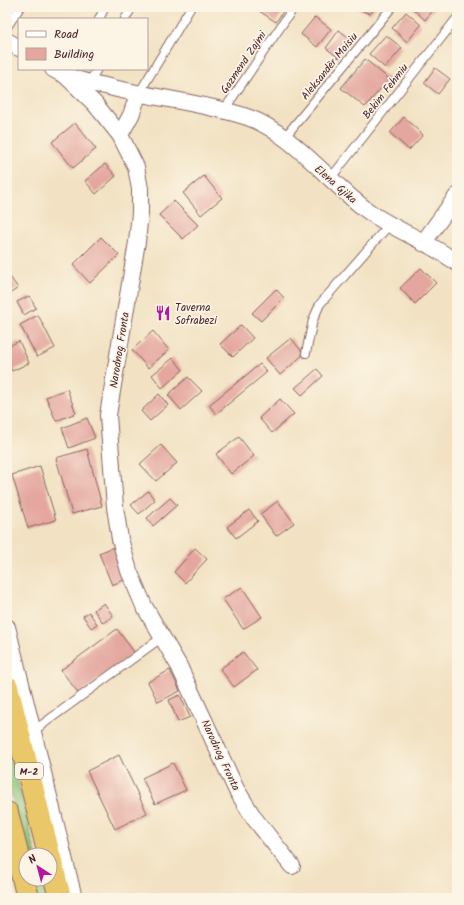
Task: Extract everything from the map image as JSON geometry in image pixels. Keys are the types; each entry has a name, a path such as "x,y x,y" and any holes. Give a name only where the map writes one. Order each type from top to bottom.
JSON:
{"highway":[{"name":"M-2","path":"7,687 48,847"},
{"path":"7,813 15,857 26,897"},
{"name":"M-2","path":"57,887 60,898"}],"street":[{"path":"7,41 18,47"},
{"name":"Elena Gjika","path":"58,70 93,76 138,95 224,110 265,125 284,138 367,210 389,225 457,263"},
{"name":"Narodnog Fronta","path":"70,73 120,134 136,167 140,189 140,213 108,414 115,507 120,540 129,571 161,638 179,666 236,789 254,818 292,866"},
{"path":"120,134 131,116 138,95"},
{"path":"423,243 457,196"},
{"path":"7,627 74,898"}],"lane":[{"path":"7,27 20,7"},
{"path":"100,18 105,7"},
{"path":"126,18 132,7"},
{"path":"138,95 191,7"},
{"name":"Gazmend Zajmi","path":"224,110 294,7"},
{"name":"Aleksandër Moisiu","path":"284,138 392,7"},
{"name":"Bekim Fehmiu","path":"330,179 457,18"},
{"path":"306,353 313,320 320,304 389,225"},
{"path":"32,732 161,638"}],"green space":[{"path":"7,739 34,847 24,847 7,777"},
{"path":"34,887 44,887 47,898 37,898"}],"building":[{"path":"253,7 286,7 276,22"},
{"path":"376,7 370,14 356,8"},
{"path":"411,7 436,7 425,20"},
{"path":"406,12 421,25 407,42 392,28"},
{"path":"315,17 331,29 317,47 301,34"},
{"path":"339,30 352,40 339,58 326,48"},
{"path":"386,35 402,48 385,68 369,54"},
{"path":"365,59 389,79 365,107 341,88"},
{"path":"435,68 450,79 438,94 424,83"},
{"path":"404,117 423,135 409,150 390,133"},
{"path":"75,123 96,149 73,168 52,142"},
{"path":"105,164 116,176 96,194 85,181"},
{"path":"204,176 222,198 201,215 183,193"},
{"path":"174,201 198,225 183,239 159,215"},
{"path":"101,237 119,255 90,283 73,265"},
{"path":"421,268 436,283 415,304 400,288"},
{"path":"10,277 18,288 7,296 7,279"},
{"path":"276,289 284,298 261,321 252,313"},
{"path":"29,296 36,308 24,315 17,302"},
{"path":"38,315 55,348 37,357 20,325"},
{"path":"241,325 253,338 233,357 220,344"},
{"path":"153,331 169,350 148,368 132,350"},
{"path":"291,338 304,354 280,375 266,358"},
{"path":"19,341 29,363 12,371 7,361 7,347"},
{"path":"173,358 183,370 162,388 152,375"},
{"path":"260,364 267,372 216,414 209,405"},
{"path":"317,369 323,376 302,395 295,388"},
{"path":"188,377 202,391 181,410 168,395"},
{"path":"67,389 76,413 56,421 46,397"},
{"path":"159,394 168,405 150,421 141,411"},
{"path":"280,399 294,414 272,433 259,418"},
{"path":"87,418 95,438 69,448 62,428"},
{"path":"239,437 254,456 231,474 216,454"},
{"path":"161,445 177,463 156,481 140,464"},
{"path":"87,449 102,506 72,514 56,458"},
{"path":"40,466 56,520 28,528 12,475"},
{"path":"148,491 155,500 139,514 131,505"},
{"path":"170,498 177,505 153,526 147,518"},
{"path":"278,501 294,523 276,536 260,514"},
{"path":"249,510 258,521 236,538 227,527"},
{"path":"114,547 126,579 112,585 99,553"},
{"path":"195,548 207,559 185,583 174,572"},
{"path":"242,587 262,617 243,629 223,599"},
{"path":"104,603 113,616 103,623 94,610"},
{"path":"89,612 97,624 91,628 83,616"},
{"path":"117,629 134,652 79,694 61,670"},
{"path":"243,652 257,670 234,687 220,669"},
{"path":"170,670 180,691 158,702 148,682"},
{"path":"180,695 190,717 178,722 169,700"},
{"path":"119,755 147,813 115,829 87,771"},
{"path":"173,763 186,790 155,804 142,778"}],"place":[{"name":"Taverna Sofrabezi","path":"163,313"}]}
